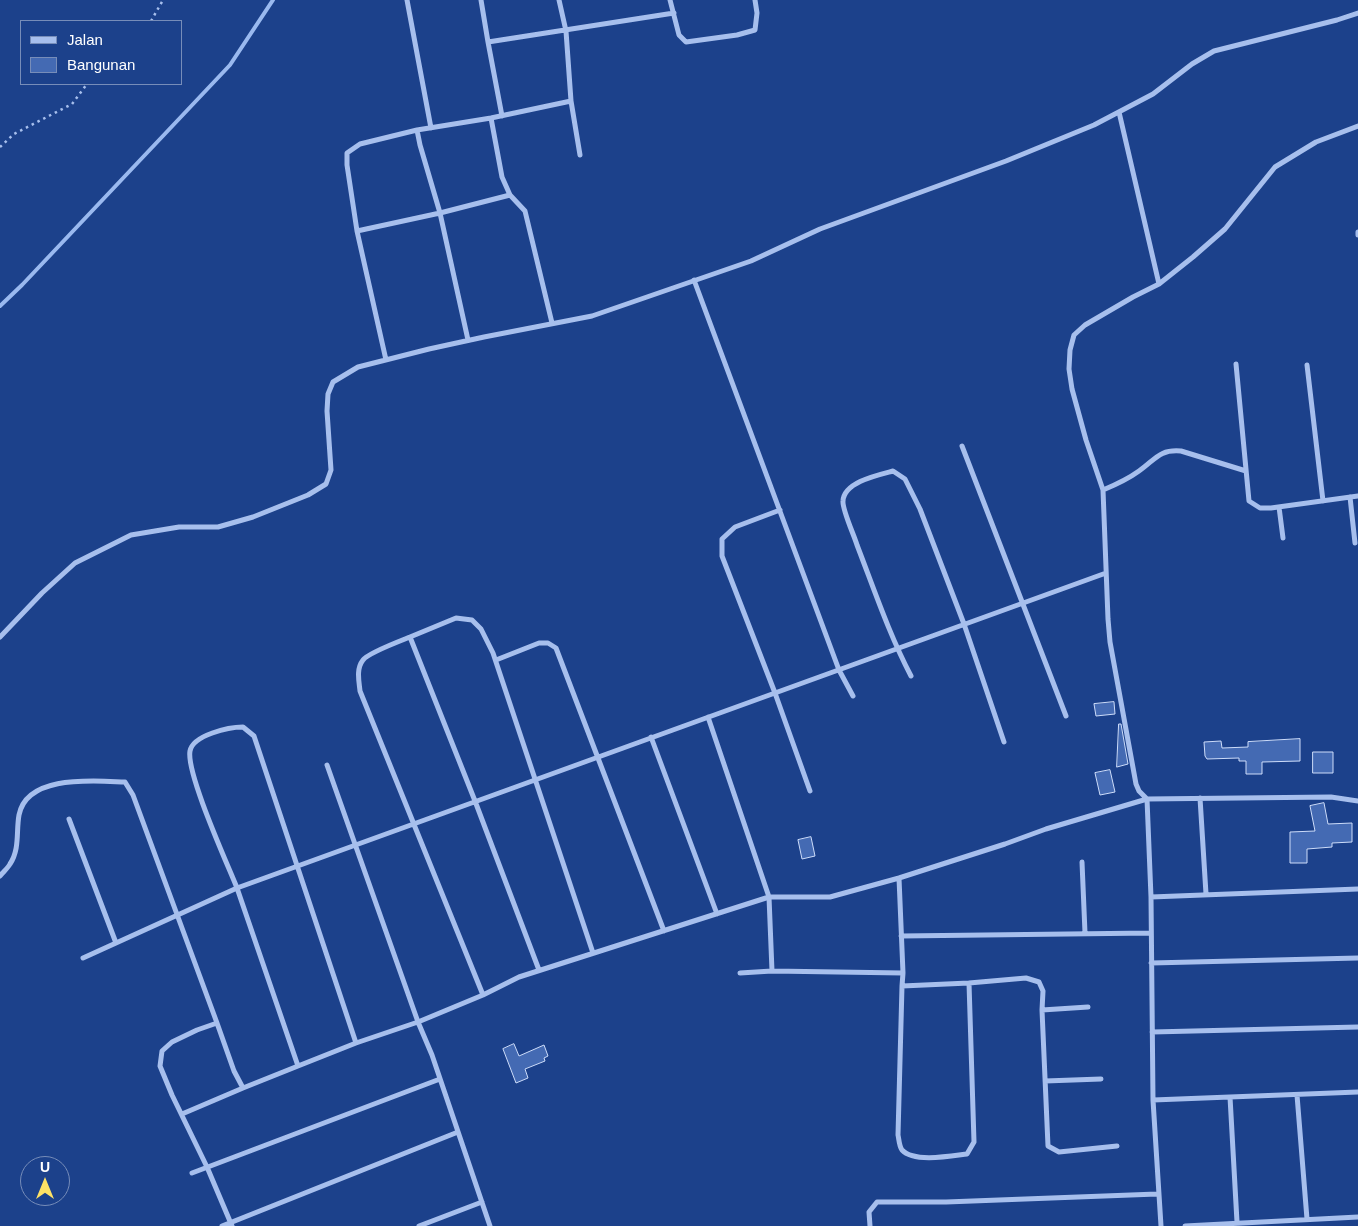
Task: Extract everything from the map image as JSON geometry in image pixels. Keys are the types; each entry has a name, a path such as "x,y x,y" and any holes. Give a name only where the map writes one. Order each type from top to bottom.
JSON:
{"street":[{"path":"407,0 432,128"},
{"path":"481,0 502,116"},
{"path":"559,0 566,31 571,102 580,155"},
{"path":"670,0 679,35 686,42 737,35 755,30 757,13 755,0"},
{"path":"488,42 674,13"},
{"path":"0,637 42,593 75,563 131,535 179,527 218,527 253,517 308,494 326,484 331,470 327,411 328,394 330,387 338,379 358,367 468,340 592,316 752,260 820,229 1046,146 1153,94 1192,64 1214,51 1358,13"},
{"path":"386,360 357,231 347,165 347,153 360,144 417,130 571,102"},
{"path":"1119,112 1159,284"},
{"path":"491,118 502,177 510,195 525,211 552,323"},
{"path":"1161,1226 1152,1100 1151,898 1147,799 1139,791 1136,784 1110,642 1103,490 1086,440 1072,389 1069,369 1070,350 1074,336 1084,325 1159,284 1225,229 1275,167 1316,142 1358,126"},
{"path":"417,130 440,213 468,340"},
{"path":"357,231 510,195"},
{"path":"694,280 839,670 853,696"},
{"path":"1236,364 1249,501 1260,508 1358,496"},
{"path":"1307,366 1322,501"},
{"path":"962,446 1066,716"},
{"path":"1103,490 1139,471 1160,453 1171,450 1181,451 1246,471"},
{"path":"911,676 897,649 849,523 843,501 848,488 867,478 893,471 905,479 920,509 964,624 1004,742"},
{"path":"1350,497 1354,543"},
{"path":"1279,507 1283,538"},
{"path":"780,510 736,527 722,539 722,556 775,693 810,791"},
{"path":"83,958 237,888 1106,573"},
{"path":"483,995 360,691 358,673 363,659 375,652 456,618 472,620 481,630 496,660 593,953"},
{"path":"410,637 539,970"},
{"path":"496,660 539,643 548,643 556,648 664,930"},
{"path":"708,717 769,897 772,972"},
{"path":"298,1066 237,888 207,814 191,764 190,750 198,740 230,727 243,726 254,736 356,1043"},
{"path":"652,738 717,914"},
{"path":"327,765 418,1022 432,1055 490,1226"},
{"path":"0,876 11,864 18,843 19,813 24,802 33,793 43,787 85,780 124,782 133,795 234,1071 243,1088"},
{"path":"182,1114 356,1043 418,1022 483,995 519,977 769,897 830,896 898,878 1005,844 1046,828 1147,799 1331,797 1358,801"},
{"path":"1200,798 1206,894"},
{"path":"69,819 116,943"},
{"path":"1082,862 1085,934"},
{"path":"898,878 903,973 898,1135 901,1148 909,1155 936,1158 967,1154 974,1142 969,983"},
{"path":"1151,898 1206,894 1358,889"},
{"path":"901,936 1151,932"},
{"path":"1151,963 1358,958"},
{"path":"740,973 903,973"},
{"path":"902,986 1026,978 1039,982 1043,991 1042,1010 1048,1146 1059,1152 1117,1146"},
{"path":"1042,1010 1088,1007"},
{"path":"217,1023 172,1042 162,1051 160,1066 232,1224"},
{"path":"1152,1032 1358,1027"},
{"path":"192,1173 440,1079"},
{"path":"1045,1081 1101,1079"},
{"path":"1152,1100 1358,1092"},
{"path":"1297,1094 1306,1219"},
{"path":"1230,1097 1237,1222"},
{"path":"222,1226 232,1224 458,1132"},
{"path":"870,1226 869,1212 877,1202 946,1202 1158,1194"},
{"path":"419,1226 482,1202"},
{"path":"1185,1226 1358,1217"}],"path":[{"path":"152,20 163,0"},
{"path":"0,147 14,134 72,104 86,85"}],"building":[{"path":"1114,702 1115,714 1096,716 1094,704"},
{"path":"1119,724 1121,724 1128,764 1117,767"},
{"path":"1300,739 1300,761 1262,762 1262,774 1246,774 1246,761 1239,761 1239,758 1207,759 1205,756 1204,742 1221,741 1222,748 1248,747 1248,742"},
{"path":"1313,752 1333,752 1333,773 1313,773"},
{"path":"1110,770 1115,792 1100,795 1095,773"},
{"path":"1324,803 1328,824 1352,823 1352,842 1332,843 1332,847 1307,849 1307,863 1290,863 1290,832 1315,831 1310,806"},
{"path":"811,837 815,856 802,859 798,840"},
{"path":"514,1044 519,1056 544,1045 548,1056 544,1058 545,1061 525,1069 528,1078 516,1083 503,1049"}],"waterway":[{"path":"0,306 230,65 273,0"}]}
